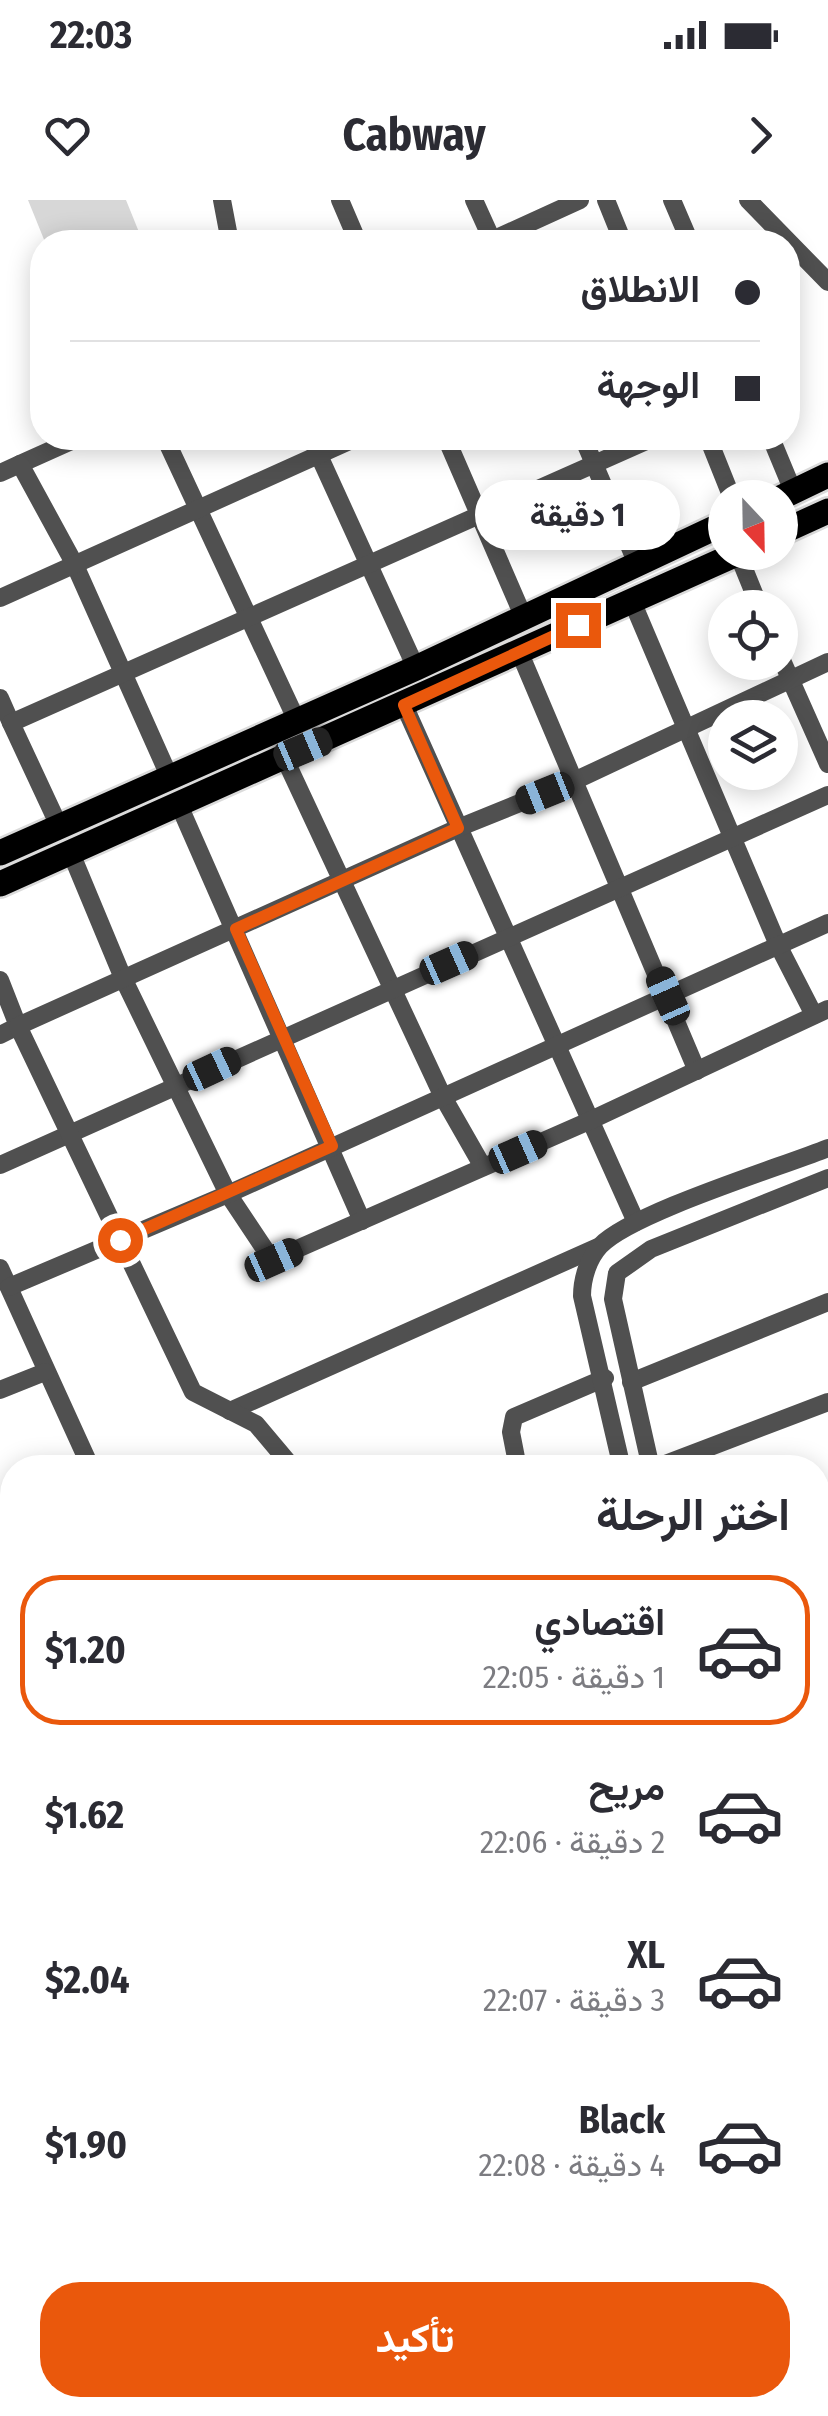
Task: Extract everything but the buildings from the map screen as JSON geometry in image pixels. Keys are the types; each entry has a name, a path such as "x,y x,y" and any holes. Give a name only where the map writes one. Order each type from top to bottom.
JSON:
{"main road":[{"path":"798,489 828,475"},
{"path":"798,525 828,511"},
{"path":"0,853 416,668 708,531"},
{"path":"0,884 708,567"}],"street":[{"path":"222,200 228,230"},
{"path":"340,200 353,230"},
{"path":"474,200 486,230"},
{"path":"516,230 580,200"},
{"path":"606,200 618,230"},
{"path":"672,200 685,230"},
{"path":"748,200 779,230"},
{"path":"800,250 825,274"},
{"path":"0,474 51,450"},
{"path":"170,450 297,721"},
{"path":"0,598 197,510 307,450"},
{"path":"316,450 416,668"},
{"path":"451,450 524,618"},
{"path":"588,450 637,564"},
{"path":"11,723 624,450"},
{"path":"713,450 725,480"},
{"path":"774,450 782,480"},
{"path":"20,464 74,563 170,778"},
{"path":"71,853 123,978 228,1194 272,1260 590,1120 821,1012 778,944 632,601"},
{"path":"518,651 697,1071"},
{"path":"798,675 828,662"},
{"path":"0,1035 458,828 574,782 788,680"},
{"path":"790,680 828,764"},
{"path":"0,698 59,826"},
{"path":"404,705 636,1222"},
{"path":"284,757 443,1097 483,1168"},
{"path":"0,1165 828,795"},
{"path":"179,806 362,1220"},
{"path":"9,1287 228,1194 828,923"},
{"path":"0,980 68,1134 192,1392 268,1434 283,1455"},
{"path":"230,1411 599,1247 636,1222 828,1148"},
{"path":"650,1455 613,1299 618,1273 651,1249 828,1178"},
{"path":"599,1247 585,1274 582,1296 605,1378 620,1455"},
{"path":"0,1268 85,1455"},
{"path":"632,1382 828,1302"},
{"path":"0,1390 45,1372"},
{"path":"515,1455 511,1432 514,1417 605,1378"},
{"path":"687,1455 828,1402"}],"shaded area":[{"path":"28,200 126,200 138,230 40,230"}],"route":[{"path":"120,1240 332,1146 236,929 458,828 404,705 578,625"}]}
